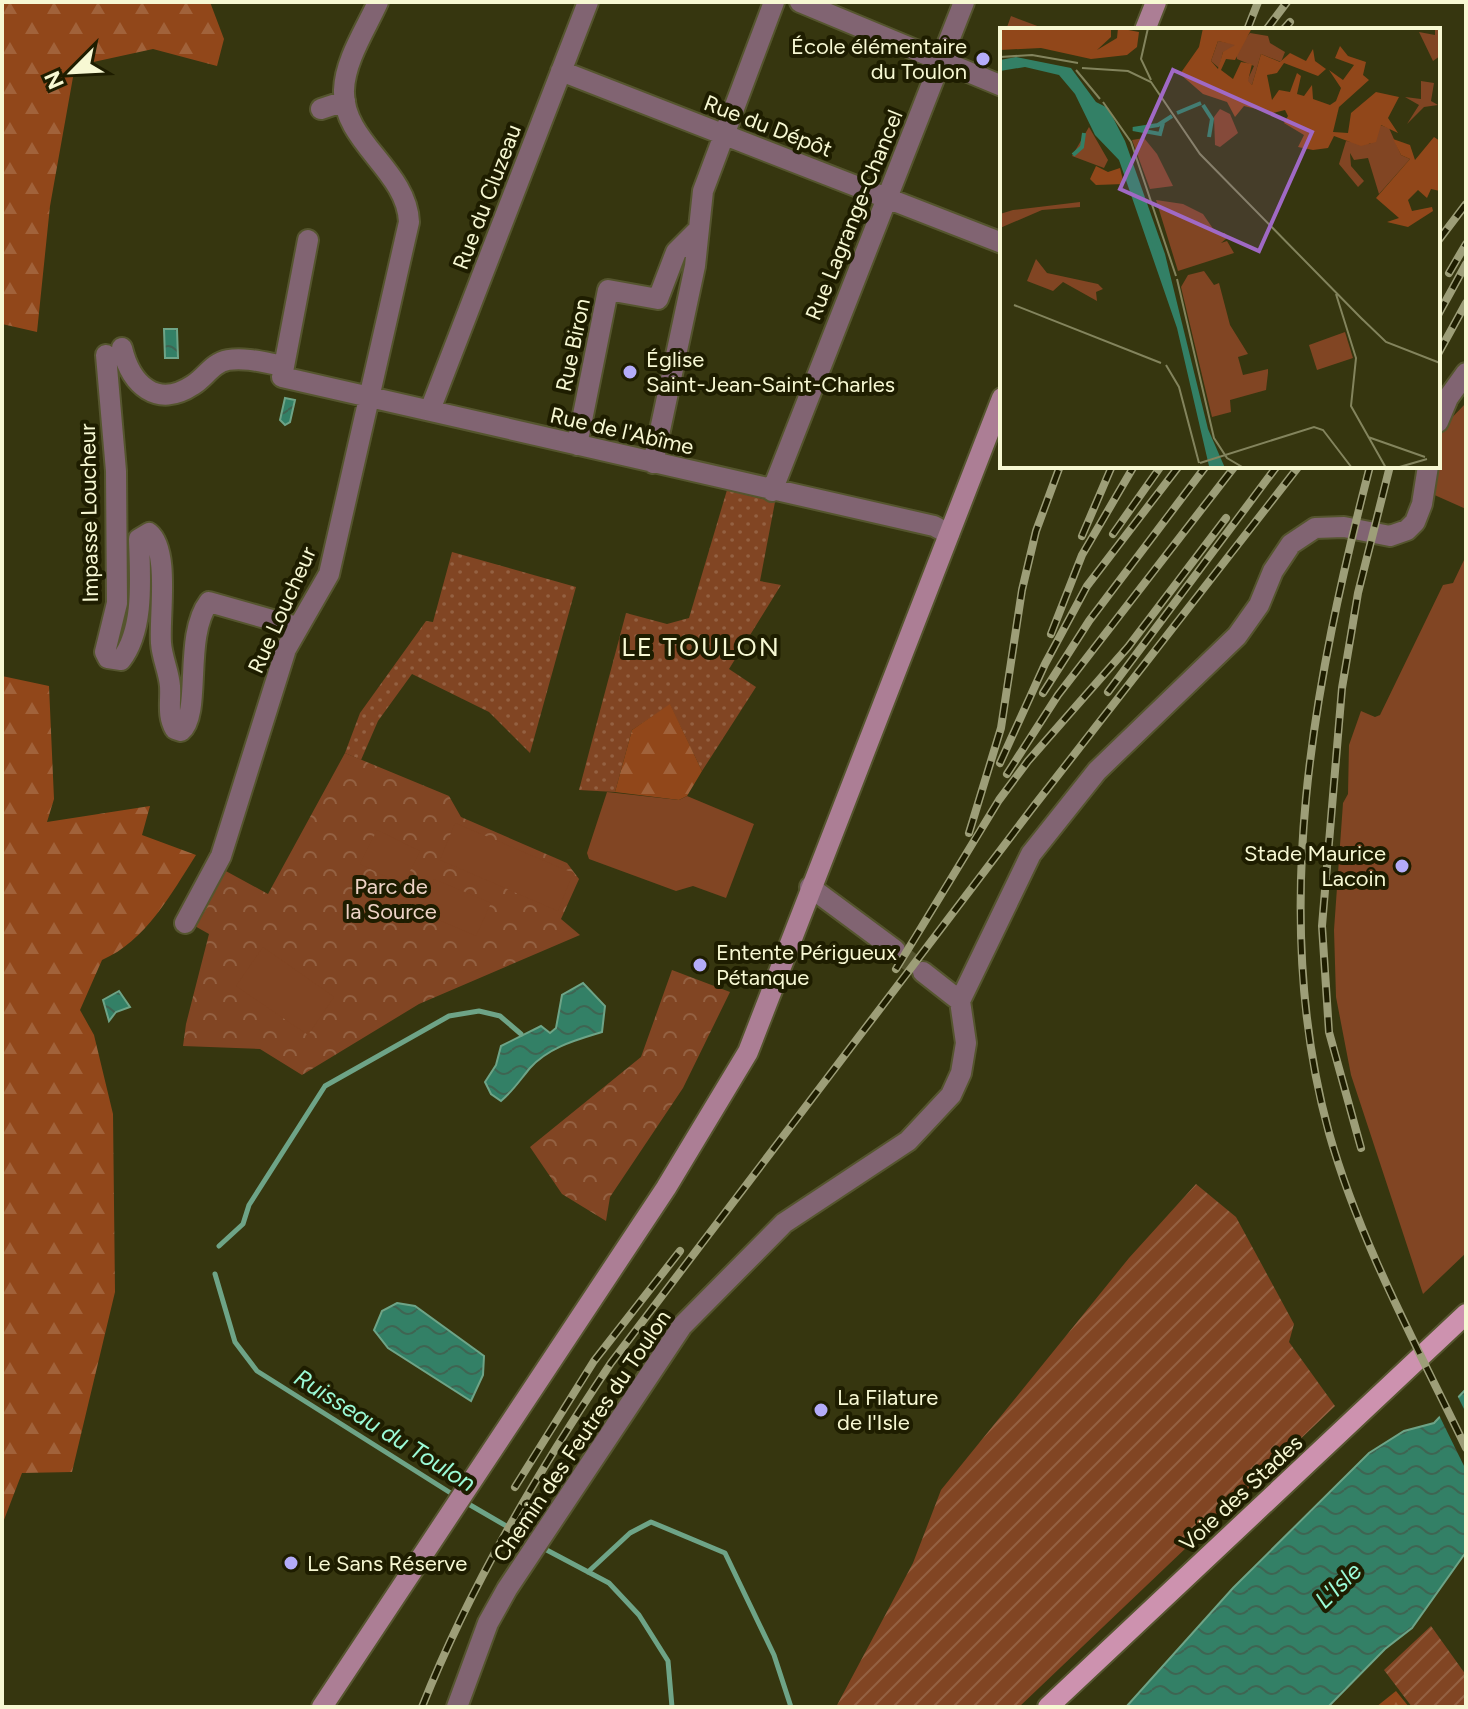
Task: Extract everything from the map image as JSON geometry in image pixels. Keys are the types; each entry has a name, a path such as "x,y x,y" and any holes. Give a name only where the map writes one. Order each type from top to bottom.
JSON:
{"main road":[{"path":"1146,28 1156,2"},
{"path":"322,1707 730,1086 748,1052 1000,403"},
{"name":"Voie des Stades","path":"1048,1707 1466,1314"}],"street":[{"path":"321,109 345,101 349,65 378,2"},
{"name":"Rue du Cluzeau","path":"430,410 588,2"},
{"path":"653,463 695,266 703,191 774,2"},
{"path":"800,2 1000,85"},
{"name":"Rue Lagrange-Chancel","path":"772,491 964,2"},
{"name":"Rue du Dépôt","path":"561,71 1000,242"},
{"name":"Rue Loucheur","path":"185,923 221,856 270,696 297,627 329,574 409,222 409,205 402,190 354,126 345,101"},
{"name":"Rue Biron","path":"577,445 608,290 658,299 676,252 699,229"},
{"path":"283,372 308,240"},
{"name":"Rue de l'Abîme","path":"114,352 137,384 147,392 161,396 177,394 195,384 215,365 228,360 283,372 371,399 934,526 949,534"},
{"name":"Impasse Loucheur","path":"114,352 117,603 105,652 108,658 121,660 128,650 136,622 139,539 149,533 156,538 160,554 161,644 170,684 170,720 175,729 181,731 191,718 192,650 209,602 297,627"},
{"path":"1440,417 1448,398 1466,373"},
{"path":"923,972 960,1001 1031,854 1097,771 1237,636 1259,605 1273,571 1291,544 1315,528 1344,527 1397,535 1415,522 1422,504 1428,468"},
{"path":"810,887 895,950"},
{"name":"Chemin des Feutres du Toulon","path":"457,1707 488,1623 530,1554 682,1326 784,1223 908,1141 944,1104 961,1073 966,1043 960,1001"}],"green space":[{"path":"2,2 210,2 224,39 217,66 153,49 75,66 50,206 37,332 2,324"},
{"path":"1011,16 1043,28 1007,28"},
{"path":"1466,403 1466,509 1430,493 1434,468 1440,468 1440,430"},
{"path":"727,490 775,502 760,581 781,585 729,669 756,687 702,771 670,705 632,730 615,792 579,790 626,613 667,624 689,618"},
{"path":"452,552 576,587 530,753 489,712 412,674 378,721 361,760 345,753 360,713 426,621 433,622"},
{"name":"Stade Maurice Lacoin","path":"1464,560 1466,1253 1423,1294 1351,1075 1336,997 1334,930 1343,803 1348,794 1349,745 1361,711 1375,717 1380,715 1443,585 1453,583"},
{"path":"2,676 49,686 54,799 47,822 150,806 142,835 196,855 144,929 118,952 102,960 80,1010 94,1035 113,1114 115,1292 72,1472 22,1473 2,1525"},
{"path":"670,704 702,771 687,796 679,800 615,792 632,730"},
{"name":"Parc de la Source","path":"345,753 449,796 461,817 567,863 579,879 561,919 580,935 419,1004 302,1075 260,1049 183,1046 209,934 193,925 224,870 268,894"},
{"path":"607,792 679,800 687,796 754,824 726,898 693,886 676,891 589,859 587,853"},
{"path":"455,823 573,873 558,911 440,860"},
{"path":"377,830 420,851 403,885 360,864"},
{"path":"434,879 491,903 476,936 420,912"},
{"path":"263,947 334,997 308,1035 236,986"},
{"path":"672,970 730,992 683,1088 610,1197 606,1221 562,1194 530,1147 641,1057"},
{"path":"1196,1184 1236,1217 1294,1324 1289,1342 1335,1406 1019,1707 836,1707 913,1563 941,1490 1129,1258"},
{"path":"1431,1626 1466,1675 1466,1707 1412,1707 1384,1670"},
{"path":"1396,1691 1409,1707 1376,1707"}],"water":[{"path":"164,329 177,329 178,358 165,358"},
{"path":"285,398 295,400 290,422 285,425 280,420"},
{"path":"583,983 605,1006 602,1032 563,1045 537,1061 501,1101 491,1094 485,1082 496,1065 501,1046 541,1026 550,1033 556,1028 562,995"},
{"path":"119,991 130,1007 116,1012 109,1021 103,1000"},
{"path":"397,1303 415,1306 484,1356 483,1375 471,1401 388,1348 374,1330 382,1311"},
{"name":"L'Isle","path":"1466,1389 1466,1552 1412,1628 1385,1649 1328,1707 1126,1707 1233,1588 1369,1453 1404,1431 1434,1423"}],"pier":[{"path":"1456,1393 1466,1413 1466,1470 1438,1413"}],"waterway":[{"name":"Ruisseau du Toulon","path":"219,1246 243,1224 249,1205 325,1086 449,1016 479,1011 500,1016 521,1034"},
{"name":"Ruisseau du Toulon","path":"215,1274 235,1342 257,1371 457,1497"},
{"name":"Ruisseau du Toulon","path":"465,1502 532,1541"},
{"name":"Ruisseau du Toulon","path":"588,1572 630,1533 651,1522 725,1553 774,1655 791,1707"},
{"name":"Ruisseau du Toulon","path":"541,1547 609,1583 639,1615 668,1661 672,1707"}],"tunnel":[{"path":"895,950 923,972"}],"railway":[{"path":"1248,28 1258,2"},
{"path":"1268,28 1287,2"},
{"path":"1285,28 1290,22"},
{"path":"1440,238 1466,204"},
{"path":"1449,273 1466,244"},
{"path":"1440,311 1466,264"},
{"path":"1440,350 1466,303"},
{"path":"969,833 1001,728 1022,590 1036,531 1059,468"},
{"path":"1082,536 1111,468"},
{"path":"1051,634 1082,555 1133,468"},
{"path":"1113,534 1160,468"},
{"path":"1000,763 1045,664 1087,586 1177,468"},
{"path":"1043,693 1089,621 1204,468"},
{"path":"1007,774 1058,695 1233,468"},
{"path":"1108,692 1276,468"},
{"path":"422,1707 484,1573 558,1445 611,1363 1034,806 1297,468"},
{"path":"1370,468 1332,630 1317,714 1306,798 1301,882 1302,966 1311,1050 1329,1133 1342,1174 1391,1294 1466,1448"},
{"path":"1361,1148 1329,1032 1322,926 1342,688 1358,593 1389,468"},
{"path":"896,969 999,800 1028,761 1128,647 1226,518"},
{"path":"515,1487 594,1361 680,1251"}],"place":[{"name":"École élémentaire du Toulon","path":"983,59"},
{"name":"Église Saint-Jean-Saint-Charles","path":"630,372"},
{"name":"Stade Maurice Lacoin","path":"1402,866"},
{"name":"Entente Périgueux Pétanque","path":"700,965"},
{"name":"La Filature de l'Isle","path":"821,1410"},
{"name":"Le Sans Réserve","path":"291,1563"}],"district":[{"name":"LE TOULON","path":"701,647"}]}
